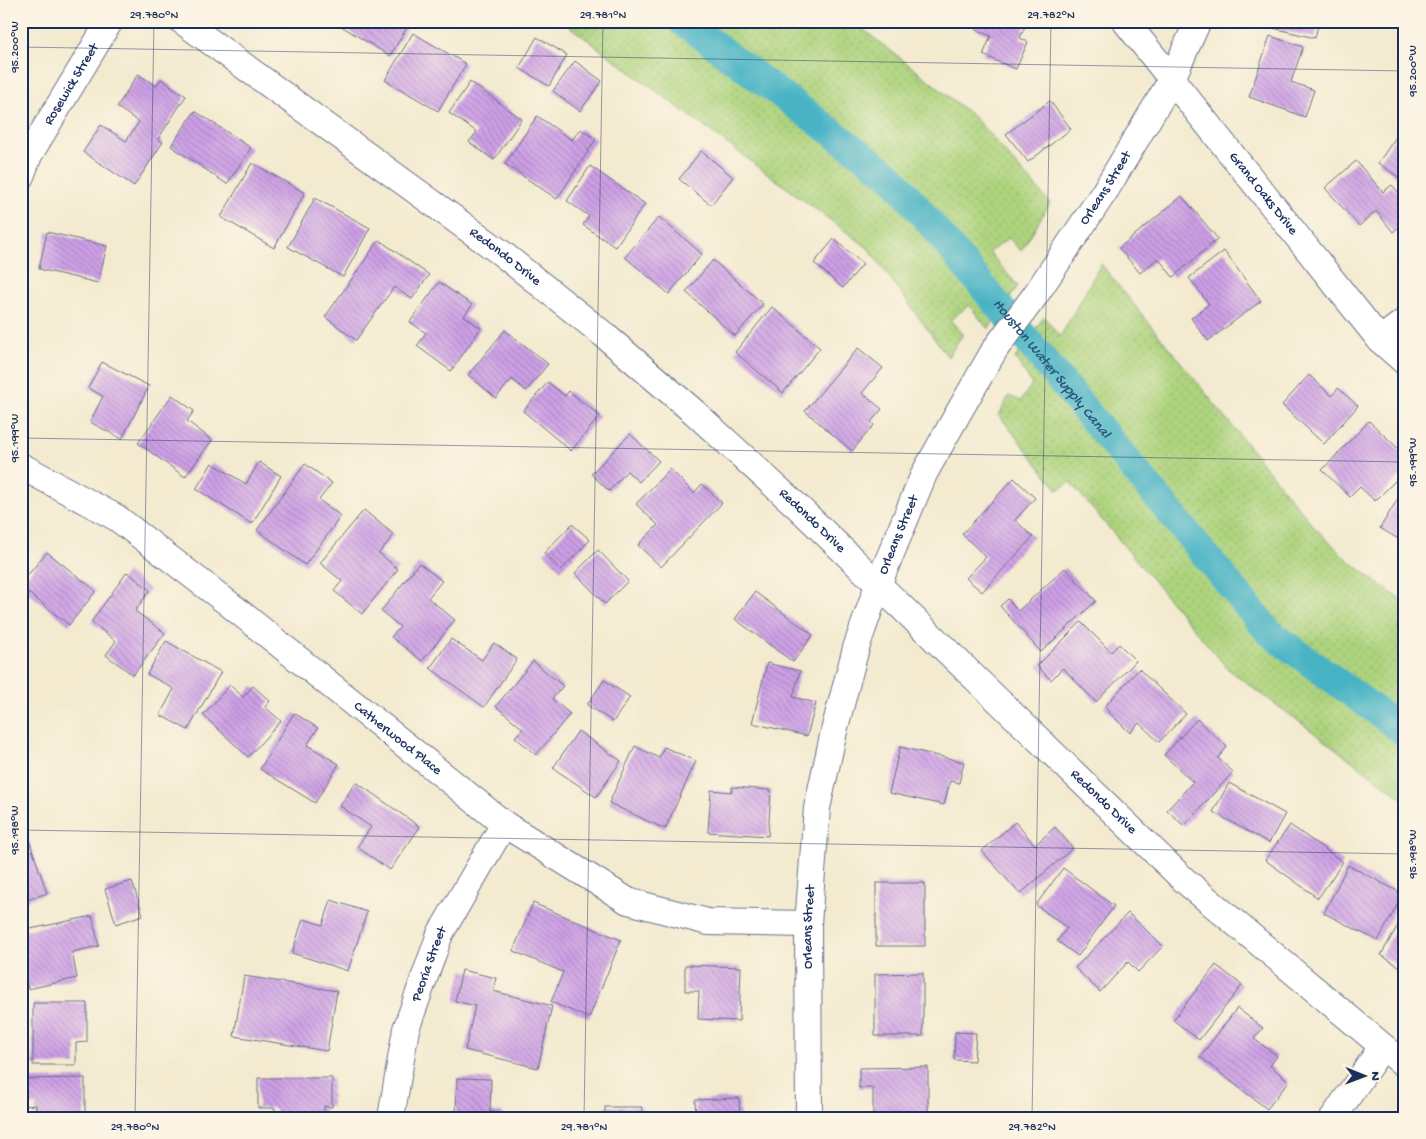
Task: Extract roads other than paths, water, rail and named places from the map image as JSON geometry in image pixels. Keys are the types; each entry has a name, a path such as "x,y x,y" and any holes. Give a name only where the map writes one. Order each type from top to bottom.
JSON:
{"street":[{"name":"Rosewick Street","path":"21,176 29,155 110,21"},
{"name":"Redondo Drive","path":"182,21 500,252 603,334 792,500 1184,880 1405,1065"},
{"name":"Grand Oaks Drive","path":"1125,21 1171,81 1380,340 1405,362"},
{"name":"Orleans Street","path":"809,1118 808,924 817,808 835,727 856,648 878,585 924,474 995,349 1034,297 1105,191 1171,81 1198,21"},
{"path":"1380,340 1405,321"},
{"name":"Catherwood Place","path":"21,466 117,518 228,603 504,824 628,901 708,922 808,924"},
{"name":"Peoria Street","path":"391,1118 406,1029 440,934 504,824"},
{"path":"1333,1118 1382,1047"}],"waterway":[{"name":"Houston Water Supply Canal","path":"682,21 891,176 1269,632 1405,732"}]}
